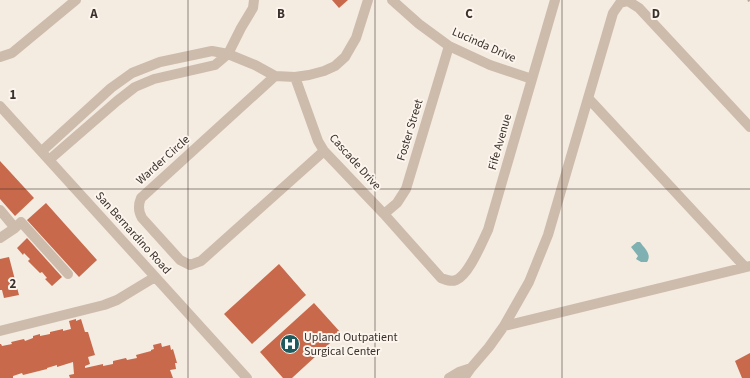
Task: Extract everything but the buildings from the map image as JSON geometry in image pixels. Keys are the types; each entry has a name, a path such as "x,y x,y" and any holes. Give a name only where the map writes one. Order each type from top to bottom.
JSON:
{"street":[{"path":"49,160 117,100 135,87 154,79 215,65 228,54 253,8 254,0"},
{"path":"42,152 111,88 132,73 160,62 212,51 228,54 255,65 275,76 295,77 324,72 335,66 345,57 356,38 368,0"},
{"name":"Lucinda Drive","path":"392,0 419,24 449,46 490,65 532,79"},
{"name":"Fife Avenue","path":"453,281 462,277 471,264 488,230 555,0"},
{"path":"464,378 504,326 529,282 545,242 613,13 620,3 628,1 639,8 750,127"},
{"path":"0,57 12,53 71,2"},
{"name":"Foster Street","path":"384,214 397,202 406,189 449,46"},
{"name":"Warder Circle","path":"275,76 141,198 138,207 142,218 180,260 190,265 195,264 201,261 324,151"},
{"name":"Cascade Drive","path":"295,77 318,141 324,151 384,214 441,278 446,281 453,281"},
{"path":"504,326 748,267 588,98"},
{"name":"San Bernardino Road","path":"0,106 247,378"},
{"path":"0,210 15,228"},
{"path":"0,238 21,222 68,274"},
{"path":"0,331 104,305 117,300 155,277"},
{"path":"449,378 459,372 471,368"}],"water":[{"path":"637,242 640,242 649,256 647,262 641,262 636,259 638,256 631,247"}],"place":[{"name":"Upland Outpatient Surgical Center","path":"290,344"}]}
